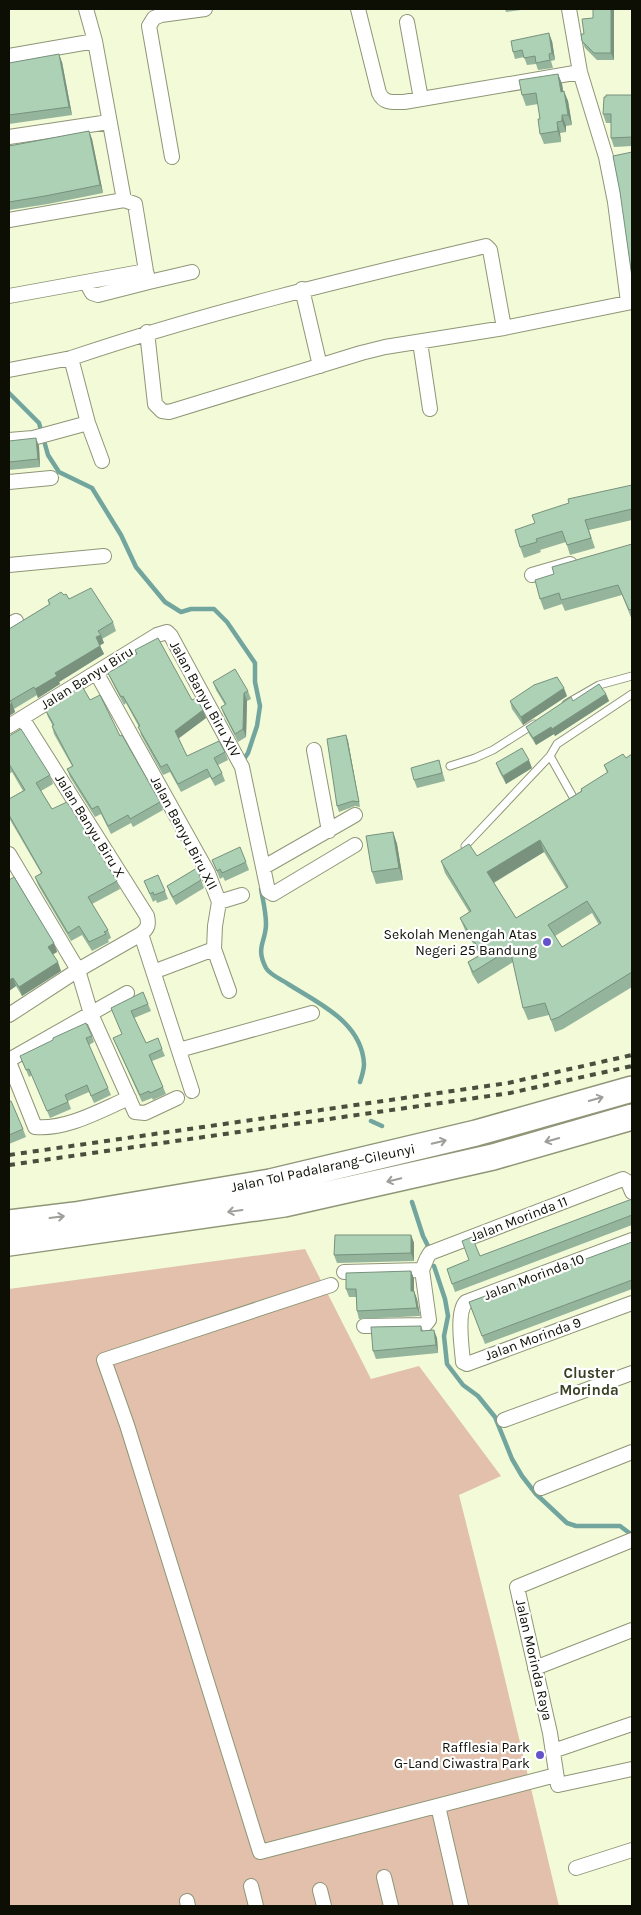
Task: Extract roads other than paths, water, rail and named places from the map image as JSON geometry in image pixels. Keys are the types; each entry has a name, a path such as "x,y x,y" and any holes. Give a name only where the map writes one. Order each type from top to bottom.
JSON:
{"highway":[{"name":"Jalan Tol Padalarang–Cileunyi","path":"9,1223 76,1215 270,1182 476,1133 632,1089"},
{"name":"Jalan Tol Padalarang–Cileunyi","path":"9,1244 284,1204 493,1157 632,1117"}],"street":[{"path":"86,9 95,41 124,200"},
{"path":"172,157 150,26 154,18 205,9"},
{"path":"358,9 379,93 381,98 387,102 404,102 580,72"},
{"path":"147,332 155,404 162,411 169,412 369,351 504,328 630,302 615,202 612,156 580,72 569,9"},
{"path":"407,22 421,99"},
{"path":"9,56 95,41"},
{"path":"9,138 110,122"},
{"path":"9,220 124,200 135,204 148,276"},
{"path":"9,370 70,358 147,332 302,290 487,246 490,250 504,328"},
{"path":"9,296 86,282 192,272"},
{"path":"302,290 320,366"},
{"path":"420,342 430,409"},
{"path":"70,358 88,423 102,462"},
{"path":"9,440 33,438 88,423"},
{"path":"9,482 51,478"},
{"path":"9,565 104,556"},
{"path":"532,575 587,560"},
{"name":"Jalan Banyu Biru","path":"9,726 97,674 157,635 167,632"},
{"name":"Jalan Banyu Biru XIV","path":"167,632 171,636 240,762 268,891 273,894 356,845"},
{"name":"Jalan Banyu Biru XII","path":"97,674 208,873 219,902 214,949"},
{"name":"Jalan Banyu Biru X","path":"22,718 147,916 149,924 141,934"},
{"path":"314,750 329,830"},
{"path":"264,867 355,816"},
{"path":"9,854 78,970 91,1014 135,1112 145,1113 177,1098"},
{"path":"219,902 242,895"},
{"path":"10,1011 141,934 192,1090"},
{"path":"161,969 214,949 229,991"},
{"path":"127,993 9,1061 35,1127 43,1128 66,1124 129,1098"},
{"path":"179,1050 312,1013"},
{"name":"Jalan Morinda 11","path":"422,1270 430,1253 623,1179 629,1186"},
{"name":"Jalan Morinda 10","path":"460,1332 463,1306 466,1302 632,1240"},
{"path":"344,1272 422,1270 430,1320 428,1323 425,1325 364,1326"},
{"path":"331,1286 104,1360 127,1425 260,1852 556,1775 558,1785 632,1769"},
{"name":"Jalan Morinda 9","path":"460,1332 464,1362 467,1364 632,1302"},
{"path":"504,1420 632,1373"},
{"path":"541,1488 632,1452"},
{"name":"Jalan Morinda Raya","path":"556,1775 550,1733 517,1587 631,1540"},
{"path":"535,1668 632,1630"},
{"path":"553,1751 632,1724"},
{"path":"438,1806 461,1906"},
{"path":"576,1868 632,1850"},
{"path":"384,1876 391,1906"},
{"path":"251,1886 256,1906"},
{"path":"320,1890 324,1906"}],"lane":[{"path":"559,708 599,685 632,676"},
{"path":"465,846 550,756 557,744 632,694"},
{"path":"450,766 493,750 543,718"},
{"path":"550,756 573,797"}],"waterway":[{"path":"9,393 39,423 48,455 59,472 92,488 121,535 136,567 165,602 181,612 191,609 214,609 227,622 255,663 255,682 260,706 257,726 248,753 242,762"},
{"path":"261,889 266,924 261,955 266,968 273,975 325,1007 347,1025 356,1036 361,1049 364,1064 360,1082"},
{"path":"371,1121 382,1126"},
{"path":"412,1202 428,1246"},
{"path":"434,1266 445,1299 448,1316 444,1336 447,1364 463,1385 478,1396 495,1417 512,1459 522,1476 536,1494 567,1523 576,1526 620,1526 632,1535"}],"railway":[{"path":"9,1155 508,1083 632,1055"},
{"path":"9,1165 510,1093 632,1066"}],"place":[{"name":"Sekolah Menengah Atas Negeri 25 Bandung","path":"547,942"},
{"name":"Rafflesia Park G-Land Ciwastra Park","path":"540,1755"}],"district":[{"name":"Cluster Morinda","path":"589,1382"}]}
